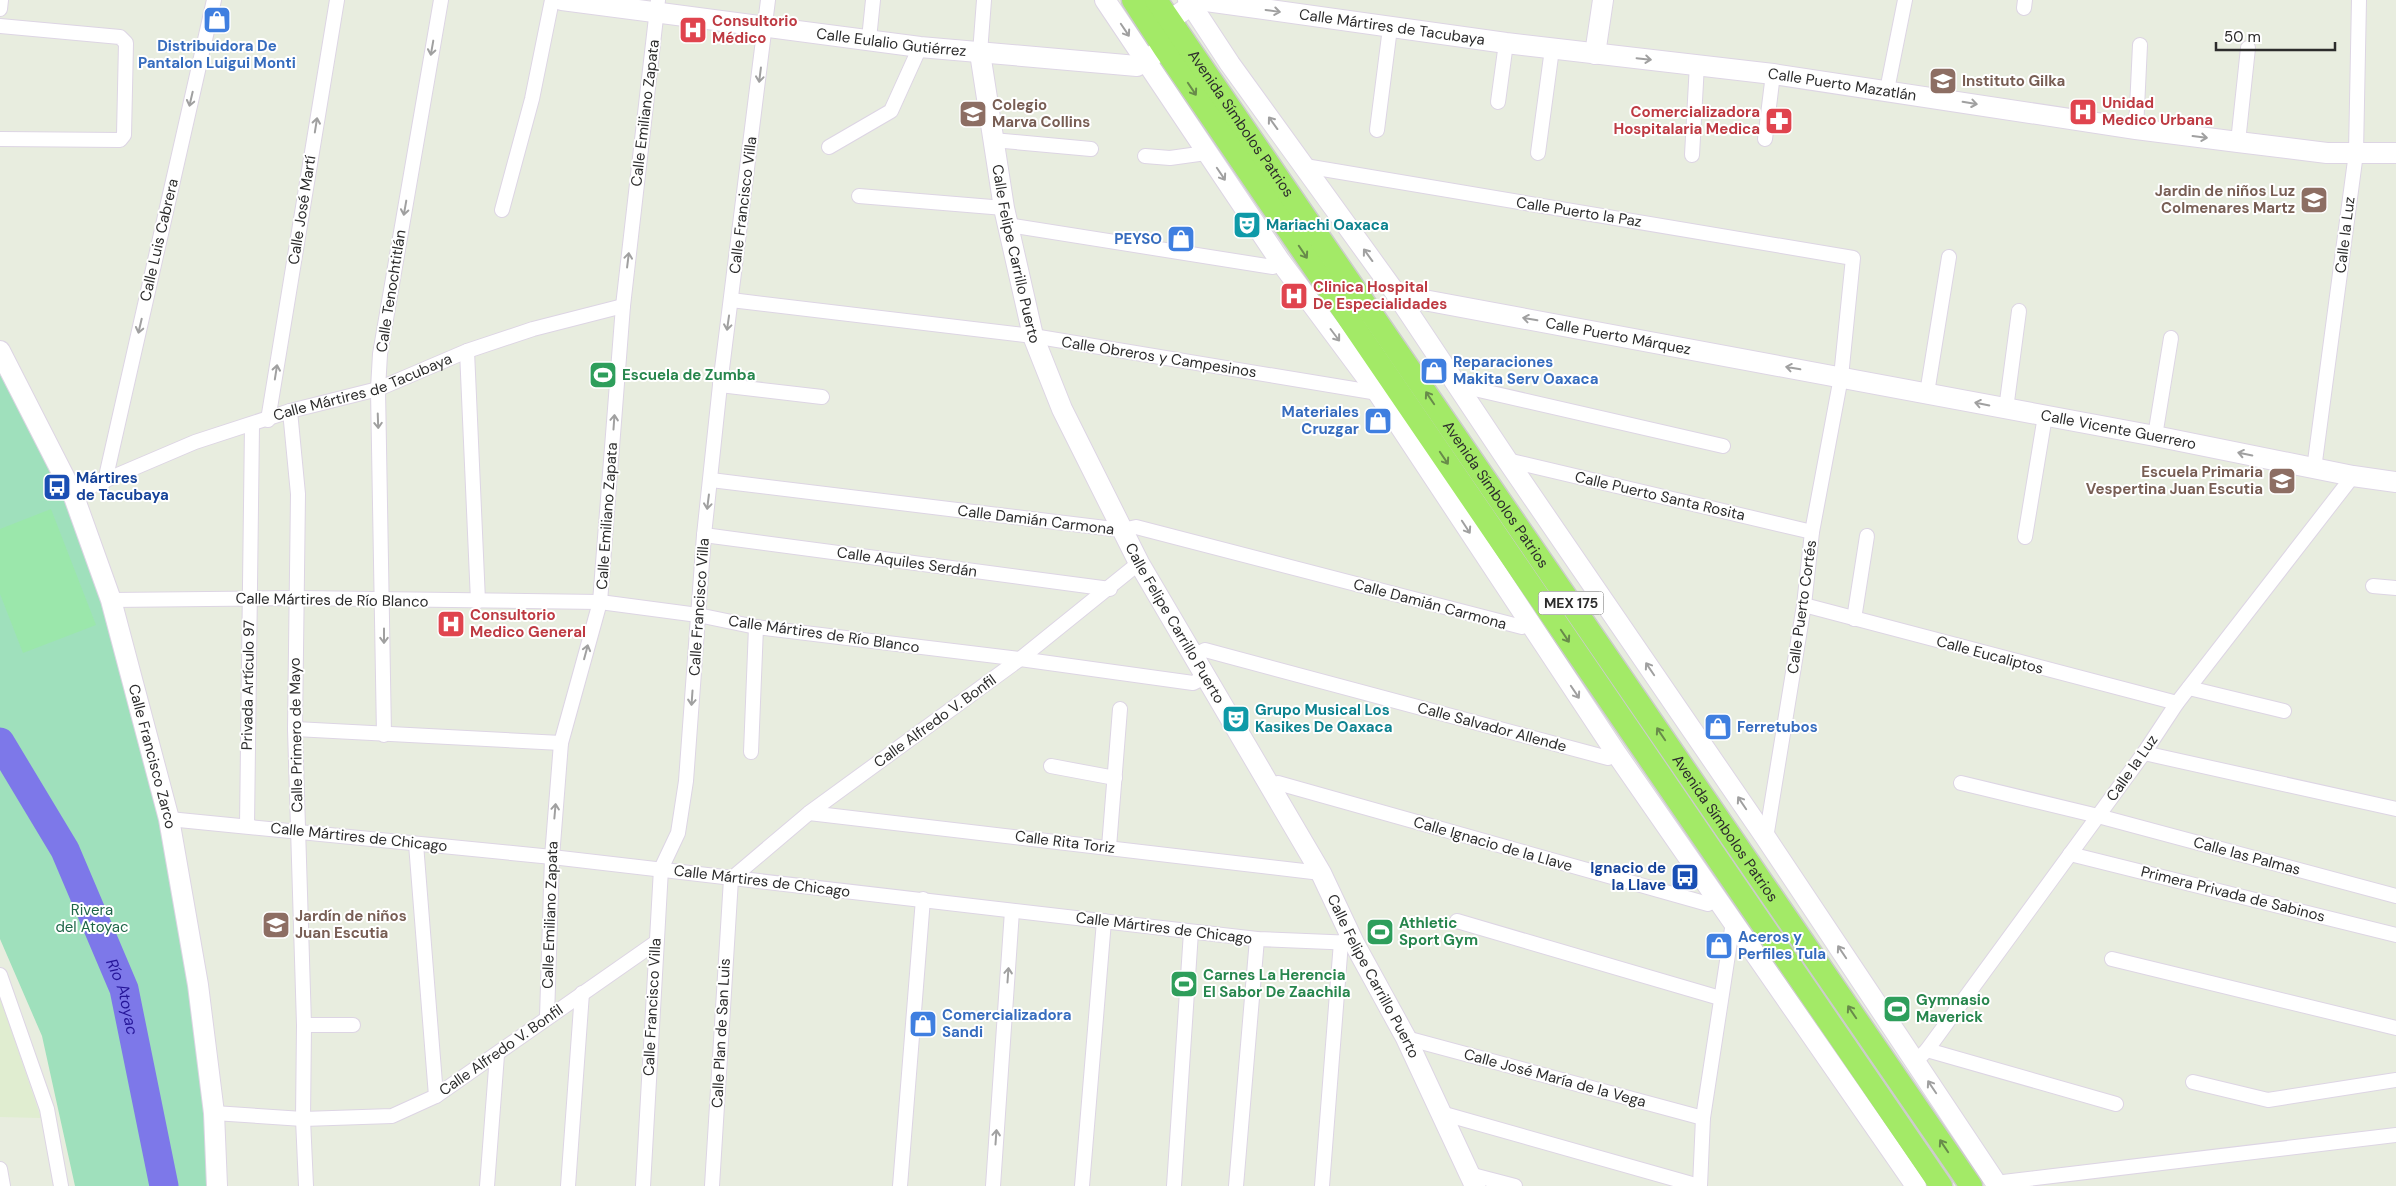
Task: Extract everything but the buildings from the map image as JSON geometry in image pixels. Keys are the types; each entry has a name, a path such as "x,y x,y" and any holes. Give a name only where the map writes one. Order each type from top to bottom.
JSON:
{"main road":[{"name":"Avenida Símbolos Patrios","path":"1133,0 1155,54 1941,1186"},
{"name":"Avenida Símbolos Patrios","path":"1156,0 1971,1186"}],"street":[{"path":"0,9 1,0"},
{"name":"Calle Luis Cabrera","path":"105,481 214,0"},
{"name":"Calle José Martí","path":"268,420 337,0"},
{"name":"Calle Tenochtitlán","path":"384,735 378,389 380,354 441,0"},
{"path":"502,210 532,99 552,0"},
{"name":"Calle Eulalio Gutiérrez","path":"562,0 658,6 766,26 920,47 980,53 1137,66 1155,54"},
{"name":"Calle Francisco Villa","path":"643,1186 655,944 661,870 678,833 686,781 704,535 720,385 768,0"},
{"path":"869,39 873,0"},
{"path":"980,53 984,0"},
{"name":"Avenida Símbolos Patrios","path":"1105,0 1155,54 1206,153 1280,261 1378,393 1616,753 1916,1186"},
{"name":"Calle Mártires de Tacubaya","path":"1189,2 1199,0 1390,28 1595,54"},
{"path":"1595,54 1603,0"},
{"path":"1887,90 1905,0"},
{"name":"Calle la Luz","path":"2314,469 2356,153 2359,0"},
{"path":"1155,54 1170,20 1189,2"},
{"name":"Avenida Símbolos Patrios","path":"1189,2 1230,64 1397,295 1507,460 1766,838 1921,1056 1997,1184"},
{"name":"Calle Emiliano Zapata","path":"547,1017 552,857 561,743 600,602 623,306 658,6"},
{"path":"0,26 120,37 126,43 124,135 120,140 0,139"},
{"path":"1377,130 1390,28"},
{"path":"1498,102 1506,43"},
{"path":"2136,129 2140,44"},
{"path":"829,147 891,112 920,47"},
{"path":"2238,142 2248,48"},
{"path":"1538,153 1552,49"},
{"name":"Calle Felipe Carrillo Puerto","path":"980,53 1006,216 1033,336 1062,409 1139,563 1321,873 1348,943 1406,1038 1472,1180"},
{"name":"Calle Puerto Mazatlán","path":"1595,54 1697,64 1772,74 2136,129 2327,154 2396,153"},
{"path":"1211,79 1230,64"},
{"path":"1692,155 1697,64"},
{"path":"1765,138 1772,74"},
{"path":"993,140 1091,149"},
{"path":"1145,156 1170,158 1206,153"},
{"name":"Calle Puerto la Paz","path":"1305,166 1853,258"},
{"path":"859,196 1006,216 1273,267 1280,261"},
{"path":"1927,393 1949,257"},
{"name":"Calle Puerto Cortés","path":"1766,838 1804,605 1812,532 1841,376 1853,258"},
{"name":"Calle Puerto Márquez","path":"1397,295 1841,376"},
{"name":"Calle Obreros y Campesinos","path":"731,300 1033,336 1378,393"},
{"name":"Calle Mártires de Tacubaya","path":"73,494 195,442 290,412 378,389 467,351 533,329 623,306"},
{"path":"2006,409 2019,311"},
{"path":"2155,436 2171,338"},
{"name":"Calle Francisco Zarco","path":"0,351 73,494 111,600 169,819 198,986 214,1113 217,1186"},
{"path":"467,351 478,601"},
{"name":"Calle Vicente Guerrero","path":"1841,376 2155,436 2314,469 2396,482"},
{"path":"720,385 822,397"},
{"path":"1457,385 1723,446"},
{"name":"Calle Primero de Mayo","path":"290,412 298,494 294,729 304,1025 303,1119 306,1186"},
{"path":"2025,538 2045,416"},
{"name":"Privada Artículo 97","path":"247,826 252,425"},
{"name":"Calle Puerto Santa Rosita","path":"1507,460 1812,532"},
{"name":"Calle la Luz","path":"1921,1056 2144,754 2176,703 2353,476"},
{"name":"Calle Damián Carmona","path":"711,480 1122,530 1136,527 1522,627 1529,623"},
{"name":"Calle Aquiles Serdán","path":"704,535 1110,589"},
{"path":"1854,619 1868,536"},
{"name":"Calle Alfredo V. Bonfil","path":"730,879 809,813 1020,659 1110,589 1139,563"},
{"path":"2373,586 2396,588"},
{"name":"Calle Mártires de Río Blanco","path":"111,600 295,598 600,602 698,615 756,627 1020,659 1193,683 1205,677"},
{"name":"Calle Eucaliptos","path":"1804,605 2176,703"},
{"path":"750,752 756,627"},
{"name":"Calle Salvador Allende","path":"1194,656 1205,650 1608,758 1616,753"},
{"path":"2189,688 2284,712"},
{"path":"1109,847 1120,709"},
{"path":"294,729 561,743"},
{"path":"2144,754 2396,809"},
{"path":"1051,766 1115,778"},
{"name":"Calle Ignacio de la Llave","path":"1270,787 1278,783 1708,904 1716,899"},
{"name":"Calle las Palmas","path":"1961,783 2098,816 2396,896"},
{"name":"Calle Rita Toriz","path":"809,813 1321,873"},
{"name":"Calle Mártires de Chicago","path":"169,819 552,857 1257,939 1348,943"},
{"path":"416,844 436,1096"},
{"name":"Primera Privada de Sabinos","path":"2070,854 2396,935"},
{"name":"Calle Plan de San Luis","path":"712,1186 730,879"},
{"path":"900,1186 923,899"},
{"path":"993,1186 1012,912"},
{"path":"1082,1186 1104,921"},
{"path":"1458,922 1720,998"},
{"path":"1441,1113 1700,1186 1703,1118 1733,922"},
{"path":"1174,1186 1191,932"},
{"path":"1236,1186 1257,939"},
{"path":"1322,1186 1348,943"},
{"name":"Calle Alfredo V. Bonfil","path":"214,1113 303,1119 392,1116 436,1096 497,1055 547,1017 655,944"},
{"path":"2112,960 2396,1028"},
{"path":"0,975 47,1109 61,1186"},
{"path":"568,1186 582,993"},
{"path":"304,1025 353,1025"},
{"name":"Calle José María de la Vega","path":"1406,1038 1703,1118"},
{"path":"488,1186 497,1055"},
{"path":"1921,1056 2116,1104"},
{"path":"2193,1082 2268,1100 2396,1080"},
{"path":"1997,1184 2396,1135"},
{"path":"1,1169 3,1186"},
{"path":"1472,1180 1515,1186"}],"shaded area":[{"path":"0,997 41,1118 0,1117"}],"green space":[{"name":"Rivera del Atoyac","path":"0,358 73,494 169,819 214,1186 75,1186 42,1036 0,939"},
{"path":"51,509 96,625 23,653 0,594 0,529"}],"waterway":[{"name":"Río Atoyac","path":"0,742 65,850 124,989 164,1186"}],"place":[{"name":"Distribuidora De Pantalon Luigui Monti","path":"217,20"},
{"name":"Consultorio Médico","path":"693,30"},
{"name":"Instituto Gilka","path":"1943,81"},
{"name":"Unidad Medico Urbana","path":"2083,112"},
{"name":"Colegio Marva Collins","path":"973,114"},
{"name":"Comercializadora Hospitalaria Medica","path":"1779,121"},
{"name":"Jardin de niños Luz Colmenares Martz","path":"2314,200"},
{"name":"Mariachi Oaxaca","path":"1247,225"},
{"name":"PEYSO","path":"1181,239"},
{"name":"Clinica Hospital De Especialidades","path":"1294,296"},
{"name":"Reparaciones Makita Serv Oaxaca","path":"1434,371"},
{"name":"Escuela de Zumba","path":"603,375"},
{"name":"Materiales Cruzgar","path":"1378,421"},
{"name":"Escuela Primaria Vespertina Juan Escutia","path":"2282,481"},
{"name":"Mártires de Tacubaya","path":"57,487"},
{"name":"Consultorio Medico General","path":"451,624"},
{"name":"Grupo Musical Los Kasikes De Oaxaca","path":"1236,719"},
{"name":"Ferretubos","path":"1718,727"},
{"name":"Ignacio de la Llave","path":"1685,877"},
{"name":"Jardín de niños Juan Escutia","path":"276,925"},
{"name":"Athletic Sport Gym","path":"1380,932"},
{"name":"Aceros y Perfiles Tula","path":"1719,946"},
{"name":"Carnes La Herencia El Sabor De Zaachila","path":"1184,984"},
{"name":"Gymnasio Maverick","path":"1897,1009"},
{"name":"Comercializadora Sandi","path":"923,1024"}]}
